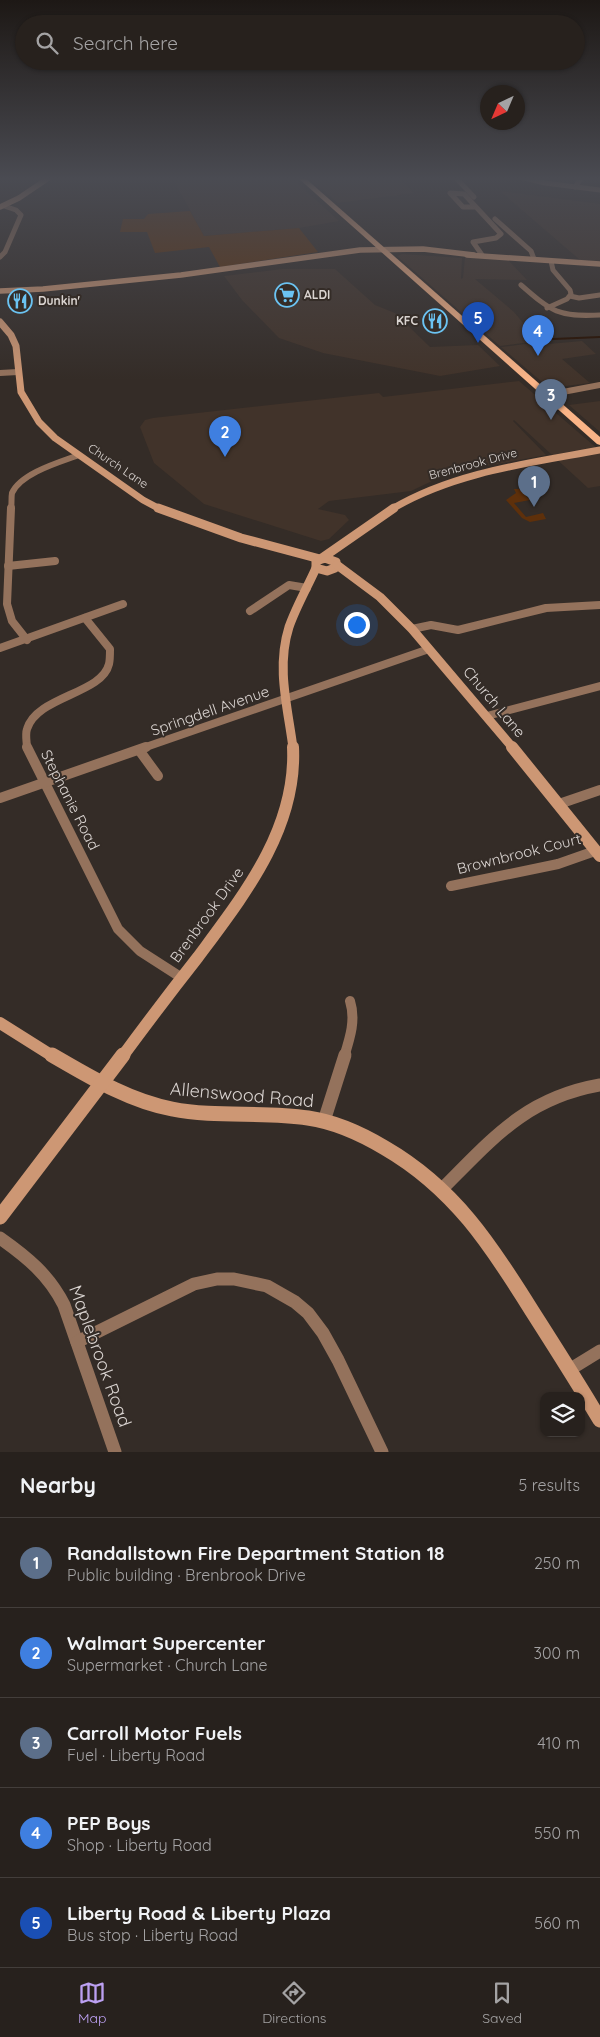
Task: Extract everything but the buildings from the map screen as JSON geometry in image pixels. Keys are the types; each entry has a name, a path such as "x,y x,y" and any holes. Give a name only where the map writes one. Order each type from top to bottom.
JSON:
{"main road":[{"path":"376,245 600,442"},
{"path":"0,291 43,289 164,277 383,251 482,255 600,264"},
{"name":"Church Lane","path":"0,322 14,340 18,354 21,392 39,422 55,438 143,500 166,512 318,562"},
{"name":"Brenbrook Drive","path":"0,1217 245,893 271,848 284,816 293,776 291,727 284,699 282,668 284,647 289,624 318,562 384,514 411,499 437,488 485,474 600,450"},
{"path":"332,567 339,547"},
{"path":"318,562 332,567"},
{"path":"318,562 332,567"},
{"name":"Church Lane","path":"332,567 354,578 380,597 412,629 487,716 598,854"},
{"name":"Brenbrook Drive","path":"308,586 332,567"},
{"name":"Allenswood Road","path":"0,1023 102,1083 136,1099 164,1108 189,1112 276,1114 324,1122 362,1135 394,1151 422,1170 443,1188 470,1217 495,1249 600,1420"}],"street":[{"path":"0,257 8,245"},
{"path":"474,245 482,255"},
{"path":"523,245 534,259"},
{"path":"551,261 553,270 570,290 570,296"},
{"path":"521,285 547,308 557,314 566,316 600,315"},
{"path":"547,308 570,296 579,298 600,295"},
{"path":"0,368 18,369"},
{"path":"0,373 18,369"},
{"path":"546,395 600,385"},
{"path":"27,640 16,628 9,614 7,604 10,502 15,488 21,482 35,473 79,456"},
{"path":"8,566 55,561"},
{"path":"250,611 290,585 308,586"},
{"path":"0,648 27,640 123,604"},
{"path":"412,629 431,625 458,630 546,608 600,605"},
{"name":"Stephanie Road","path":"85,618 110,649 112,656 110,664 105,672 90,686 53,702 35,716 29,724 25,741 27,749 118,929 138,951 152,962 182,978"},
{"name":"Springdell Avenue","path":"0,798 429,649"},
{"path":"487,716 600,686"},
{"path":"139,750 158,776"},
{"path":"559,804 600,790"},
{"name":"Brownbrook Court","path":"451,886 598,854"},
{"path":"324,1122 352,1032 353,1010 350,1001"},
{"path":"443,1188 504,1128 522,1113 566,1092 600,1085"},
{"name":"Maplebrook Road","path":"0,1238 29,1258 54,1285 64,1305 115,1452"},
{"path":"77,1342 176,1292 199,1283 222,1279 245,1279 268,1285 288,1296 305,1309 320,1327 382,1452"},
{"path":"569,1370 600,1351"}],"shaded area":[{"path":"152,245 312,245 318,252 220,267 209,247 155,253"},
{"path":"562,245 600,245 600,261 580,260"},
{"path":"402,254 462,258 461,279 463,278 465,257 509,261 527,280 475,279 514,312 529,330 524,331 531,339 527,340 530,342 500,346 397,256"},
{"path":"282,269 335,269 375,305 395,313 430,347 478,345 500,366 440,376 323,353 279,338 242,300 224,276"},
{"path":"582,341 596,354 562,359 590,383 549,388 501,347 533,343 538,345"},
{"path":"519,381 600,451 600,486 588,488 514,420 546,455 449,473 411,491 329,501 318,509 345,515 349,520 329,539 321,541 204,504 154,463 140,427 145,420 153,418 379,393 383,397"},
{"path":"600,401 600,432 569,405"},
{"path":"514,489 519,489 530,500 514,503 526,517 543,513 546,519 530,522 522,518 506,500 516,493"}],"waterway":[{"path":"530,340 600,337"}],"place":[{"name":"ALDI","path":"287,295"},
{"name":"Dunkin'","path":"20,301"},
{"name":"KFC","path":"435,321"},
{"name":"Liberty Road & Liberty Plaza","path":"478,343"},
{"name":"PEP Boys","path":"538,356"},
{"name":"Carroll Motor Fuels","path":"551,420"},
{"name":"Walmart Supercenter","path":"225,457"},
{"name":"Randallstown Fire Department Station 18","path":"534,507"}]}
